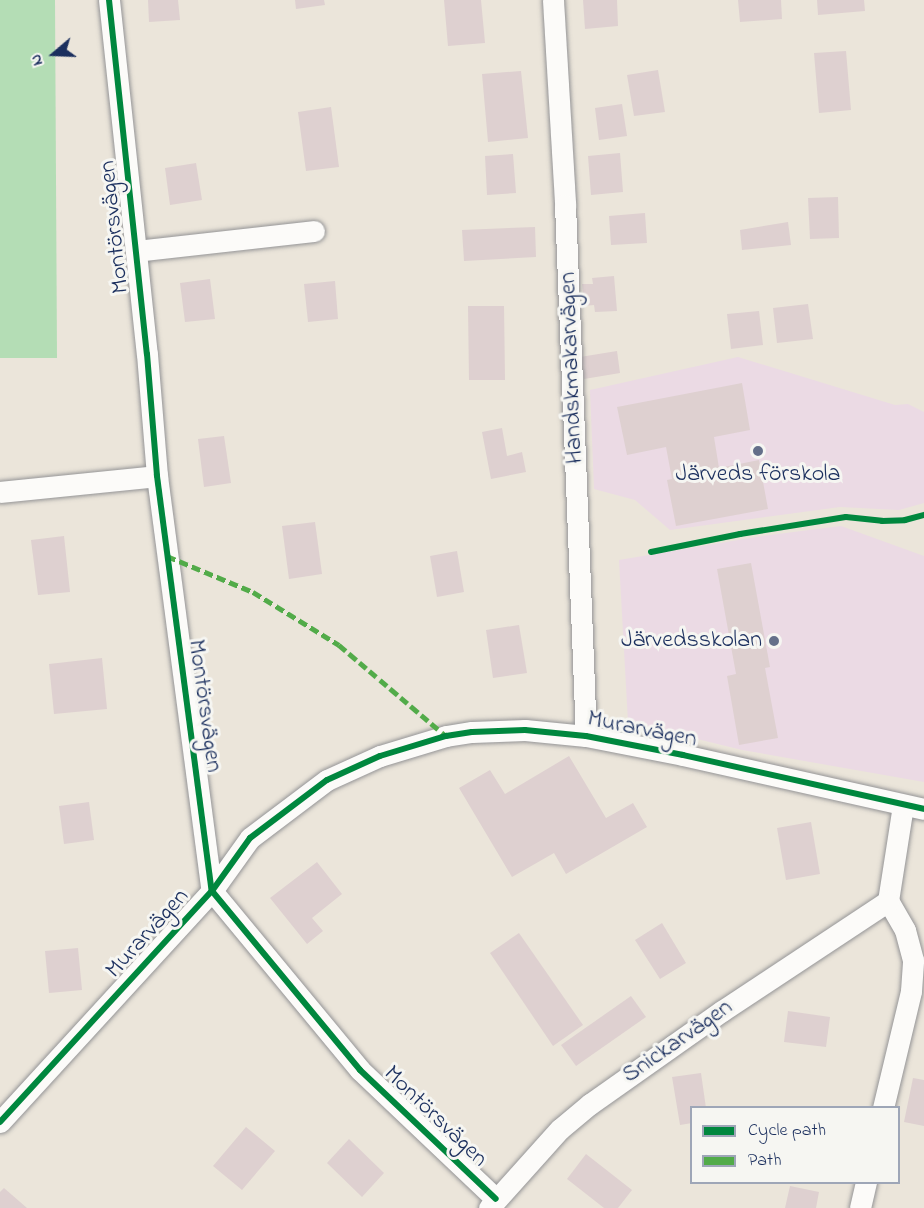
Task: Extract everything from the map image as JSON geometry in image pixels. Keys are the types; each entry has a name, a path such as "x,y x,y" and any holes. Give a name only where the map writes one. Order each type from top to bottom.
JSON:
{"street":[{"name":"Montörsvägen","path":"109,0 157,476 212,891 360,1070 492,1203"},
{"name":"Handskmakarvägen","path":"553,0 565,205 586,736"},
{"path":"136,251 314,231"},
{"path":"0,492 157,476"},
{"name":"Murarvägen","path":"0,1122 212,891 250,838 327,780 380,756 446,736 472,732 525,730 586,736 914,807"},
{"path":"884,1106 911,991 914,960 905,930 888,901 914,807"},
{"name":"Snickarvägen","path":"492,1203 560,1129 590,1104 722,1011 888,901"},
{"path":"860,1208 866,1184"}],"shaded area":[{"name":"Järveds förskola","path":"738,357 895,405 908,404 924,412 924,503 899,510 840,507 670,530 635,500 594,489 590,390"},
{"name":"Järvedsskolan","path":"841,526 924,556 924,782 742,750 628,722 619,560 762,536"}],"green space":[{"path":"0,0 55,0 57,358 0,358"}],"building":[{"path":"148,0 178,0 180,20 149,22"},
{"path":"295,0 324,0 325,5 296,9"},
{"path":"444,0 481,0 485,43 448,46"},
{"path":"583,0 617,0 618,26 585,29"},
{"path":"738,0 781,0 782,19 740,22"},
{"path":"817,0 864,0 865,11 818,15"},
{"path":"846,51 851,110 819,113 814,53"},
{"path":"658,70 665,112 634,116 627,75"},
{"path":"521,71 528,138 488,142 482,74"},
{"path":"622,104 627,136 599,140 595,108"},
{"path":"331,107 339,167 306,171 298,112"},
{"path":"620,153 623,192 591,195 588,156"},
{"path":"513,154 516,193 487,195 485,156"},
{"path":"196,163 202,200 170,205 165,168"},
{"path":"838,197 839,238 810,239 808,198"},
{"path":"645,213 647,243 611,245 609,216"},
{"path":"788,222 791,245 742,250 740,230"},
{"path":"535,227 536,257 464,261 462,230"},
{"path":"614,276 617,311 595,312 594,305 584,306 582,284 593,284 592,278"},
{"path":"210,279 215,319 185,322 180,283"},
{"path":"335,281 338,319 308,322 304,284"},
{"path":"808,304 813,339 777,343 773,308"},
{"path":"468,306 504,306 505,380 469,380"},
{"path":"759,311 763,345 731,349 727,314"},
{"path":"617,351 620,373 584,379 580,357"},
{"path":"742,383 750,430 714,437 719,468 759,460 768,509 676,526 667,480 672,479 666,447 627,455 617,407"},
{"path":"502,428 507,456 522,452 526,472 491,479 482,432"},
{"path":"224,436 231,483 204,487 198,439"},
{"path":"315,522 322,574 289,579 282,526"},
{"path":"64,536 70,592 38,595 31,540"},
{"path":"457,551 464,592 437,597 430,556"},
{"path":"751,563 770,667 765,668 778,738 739,745 727,676 736,674 717,569"},
{"path":"519,625 527,673 493,678 486,630"},
{"path":"102,658 107,709 54,714 49,664"},
{"path":"569,756 606,818 633,803 647,827 566,874 554,853 512,877 459,788 490,770 505,794"},
{"path":"89,802 94,840 64,844 59,806"},
{"path":"811,822 820,874 786,880 777,828"},
{"path":"317,862 342,894 312,918 323,931 307,944 270,898"},
{"path":"662,923 686,963 660,979 635,940"},
{"path":"519,933 583,1025 553,1046 490,953"},
{"path":"78,948 82,990 49,993 45,951"},
{"path":"631,996 646,1017 576,1066 561,1045"},
{"path":"788,1011 830,1017 826,1047 784,1042"},
{"path":"701,1073 706,1106 690,1106 690,1123 680,1125 672,1077"},
{"path":"913,1078 924,1080 924,1126 904,1122"},
{"path":"246,1127 275,1151 242,1190 213,1166"},
{"path":"349,1139 384,1173 362,1197 327,1163"},
{"path":"586,1154 632,1190 618,1208 604,1208 567,1179"},
{"path":"790,1186 819,1192 816,1208 785,1208"},
{"path":"4,1188 27,1208 0,1208 0,1192"}],"marked path":[{"path":"167,556 253,592 339,645 446,736"}],"cycle path":[{"path":"109,0 147,354 157,476 212,891 360,1070 496,1199"},
{"path":"651,552 740,534 846,517 882,521 905,520 924,515"},
{"path":"0,1122 212,891 250,838 327,780 380,756 446,736 472,732 525,730 586,736 683,755 924,809"}],"place":[{"name":"Järveds förskola","path":"758,451"},
{"name":"Järvedsskolan","path":"774,641"}]}
